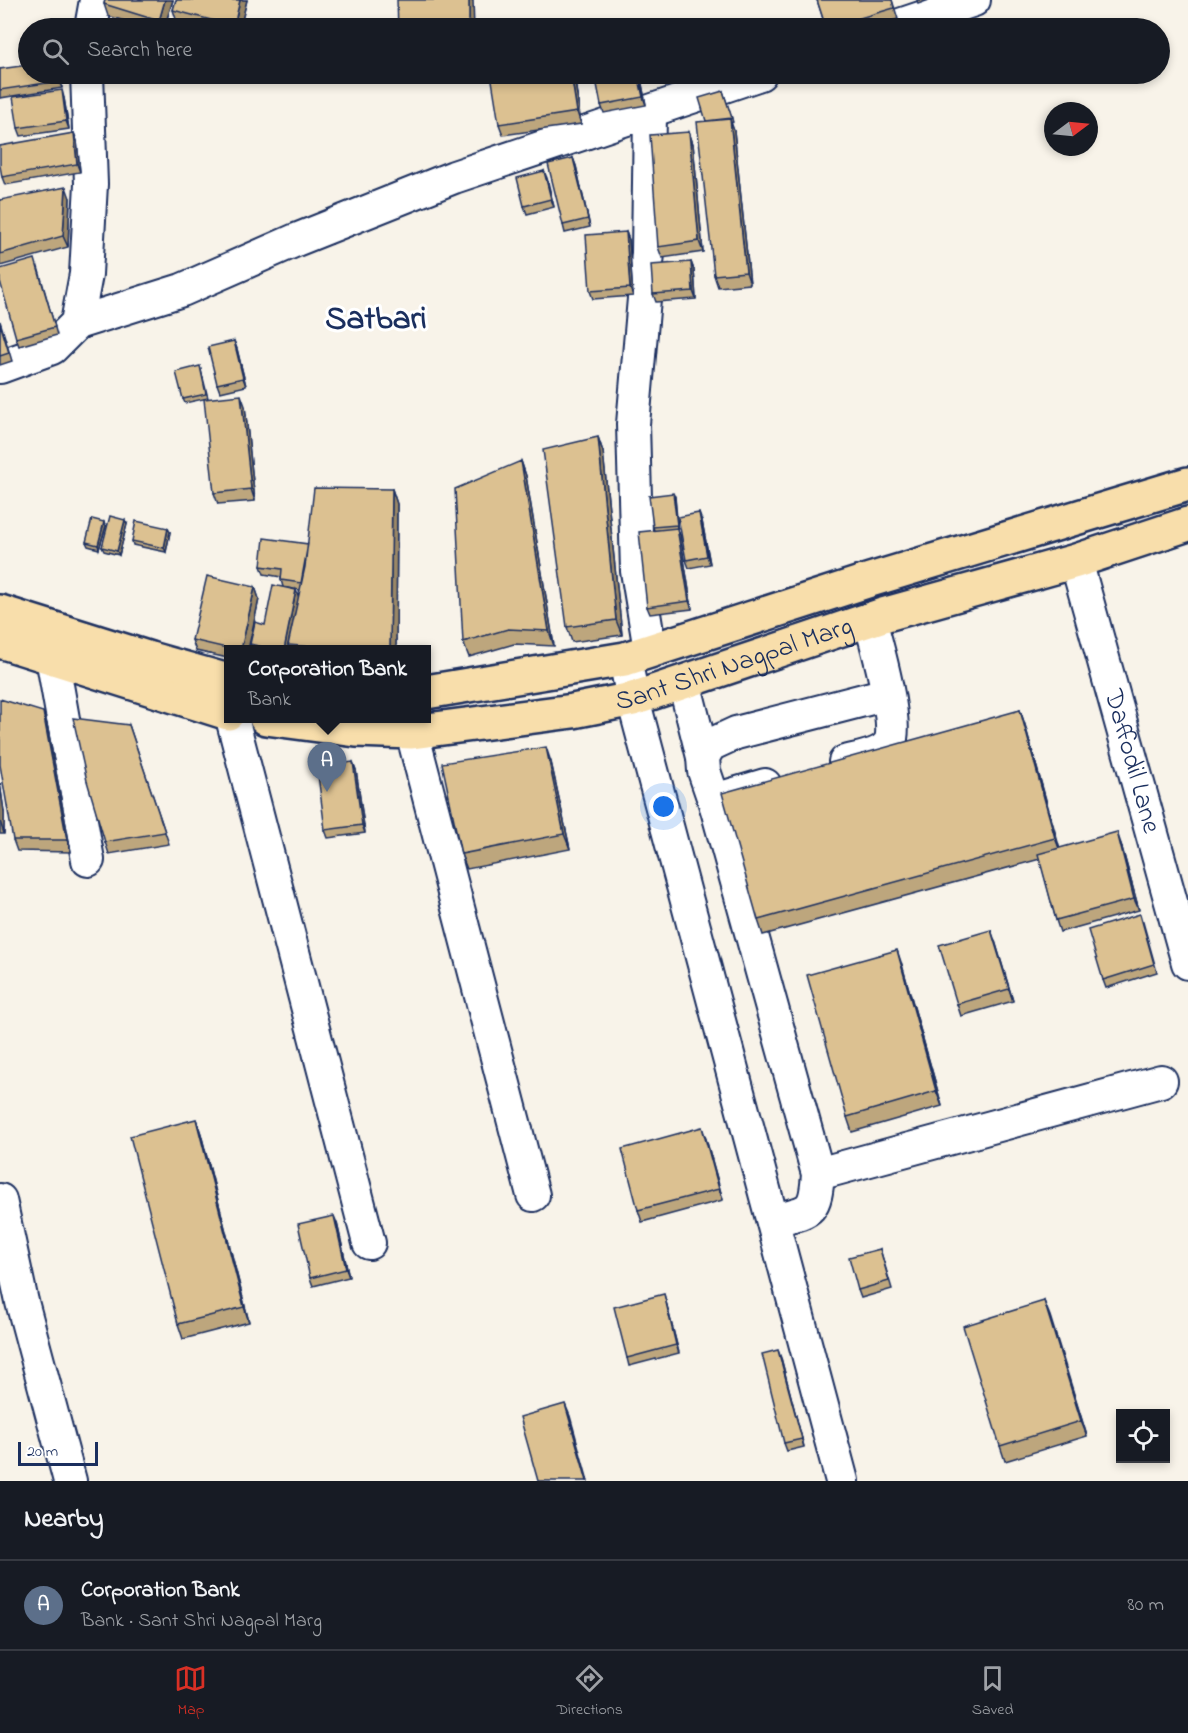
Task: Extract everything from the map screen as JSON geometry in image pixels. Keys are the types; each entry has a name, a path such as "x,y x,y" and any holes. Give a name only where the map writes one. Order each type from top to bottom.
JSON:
{"main road":[{"name":"Sant Shri Nagpal Marg","path":"431,691 637,655 870,580 1188,484"},
{"name":"Sant Shri Nagpal Marg","path":"304,723 356,730 412,732 573,711 633,699 870,620 1076,561 1188,524"},
{"path":"0,612 224,680"},
{"path":"0,641 224,712"}],"street":[{"path":"93,18 96,0"},
{"path":"921,18 974,0"},
{"path":"77,323 86,274 91,184 86,84"},
{"path":"0,368 52,348 77,323 182,290 296,240 454,177 730,84"},
{"path":"650,111 648,253 633,424 637,655 633,699 842,1481"},
{"name":"Daffodil Lane","path":"1076,561 1188,963"},
{"path":"823,768 880,752 890,743 893,729 870,620"},
{"path":"52,657 88,860"},
{"path":"684,682 703,757 704,771 716,806 818,1174 817,1198 806,1212 773,1220"},
{"path":"703,757 710,745 736,733 887,694"},
{"path":"233,723 369,1243"},
{"path":"412,732 533,1195"},
{"path":"716,806 721,798 789,778"},
{"path":"818,1174 1161,1081"},
{"path":"0,1200 22,1302 70,1481"}],"building":[{"path":"105,0 165,0 160,18 149,18 104,4"},
{"path":"176,0 240,0 236,18 204,18 173,10"},
{"path":"397,0 469,0 469,18 398,18"},
{"path":"817,0 892,0 894,8 860,18 823,18"},
{"path":"18,66 18,84 39,84 0,90 0,69"},
{"path":"493,84 573,84 577,112 499,124"},
{"path":"597,84 640,84 643,97 601,105"},
{"path":"62,90 66,121 18,128 13,97"},
{"path":"723,91 732,118 706,121 699,98"},
{"path":"730,119 746,272 714,275 697,122"},
{"path":"689,132 699,241 658,247 650,135"},
{"path":"74,133 77,164 2,177 0,146"},
{"path":"573,158 588,219 563,225 548,164"},
{"path":"544,171 551,199 524,206 517,178"},
{"path":"66,187 63,236 0,254 0,200"},
{"path":"626,232 630,288 590,291 586,235"},
{"path":"35,259 55,327 16,338 0,281 0,269"},
{"path":"691,262 693,291 653,294 651,265"},
{"path":"0,323 9,353 0,356"},
{"path":"234,341 243,378 217,384 208,347"},
{"path":"200,366 206,394 183,399 176,372"},
{"path":"241,395 251,489 214,493 204,399"},
{"path":"598,437 616,620 567,627 543,450"},
{"path":"521,461 549,631 508,629 463,642 455,489"},
{"path":"314,488 392,489 390,645 288,645 305,567"},
{"path":"673,493 677,525 653,527 649,496"},
{"path":"699,513 707,556 686,560 678,517"},
{"path":"110,516 125,520 117,551 102,547"},
{"path":"92,519 104,522 98,545 86,542"},
{"path":"136,521 168,528 164,548 132,541"},
{"path":"677,528 689,601 647,607 639,532"},
{"path":"264,538 308,544 301,583 281,580 282,569 261,566"},
{"path":"207,576 255,587 242,645 224,645 224,647 192,640"},
{"path":"273,585 296,590 285,645 250,644 255,622 265,625"},
{"path":"0,699 43,712 67,840 13,840 0,765"},
{"path":"1020,710 1055,838 758,920 722,793"},
{"path":"73,718 129,725 165,832 105,842 87,781"},
{"path":"546,747 564,834 461,854 442,763"},
{"path":"353,762 362,825 325,830 317,767"},
{"path":"1117,832 1134,899 1056,920 1038,854"},
{"path":"1140,914 1154,964 1103,980 1088,930"},
{"path":"991,930 1009,989 957,1004 939,945"},
{"path":"897,950 936,1091 847,1117 807,975"},
{"path":"196,1119 244,1307 178,1324 130,1136"},
{"path":"702,1127 719,1189 638,1210 622,1149"},
{"path":"334,1216 346,1269 310,1278 298,1224"},
{"path":"880,1249 889,1281 858,1290 849,1257"},
{"path":"664,1294 676,1345 627,1358 614,1307"},
{"path":"1044,1301 1081,1421 1000,1446 963,1326"},
{"path":"778,1350 802,1439 784,1443 762,1354"},
{"path":"565,1404 587,1481 538,1481 520,1417"}],"place":[{"name":"Corporation Bank","path":"327,792"}],"district":[{"name":"Satbari","path":"376,320"}]}
